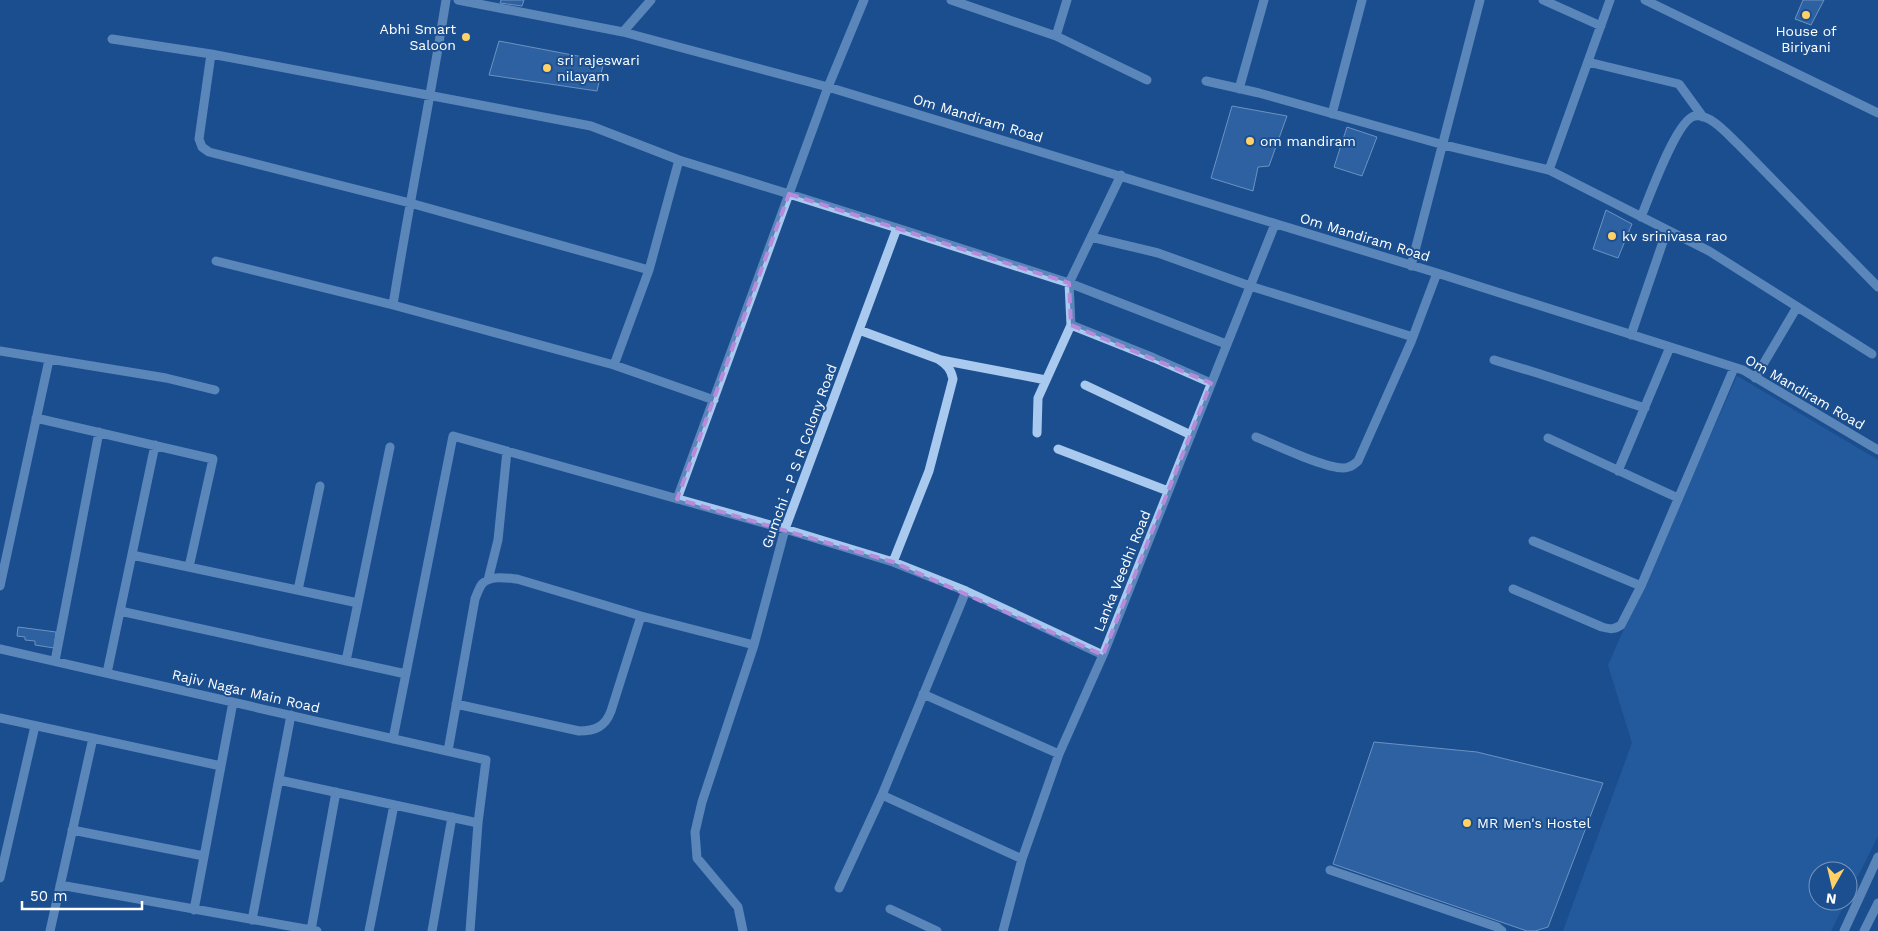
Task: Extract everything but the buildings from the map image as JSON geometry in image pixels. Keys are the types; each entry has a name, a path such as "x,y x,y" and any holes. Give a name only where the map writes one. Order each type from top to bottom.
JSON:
{"street":[{"path":"392,305 431,96 446,0"},
{"name":"Om Mandiram Road","path":"458,0 623,32 828,86 1437,273 1734,368 1878,450"},
{"path":"623,32 651,0"},
{"path":"677,499 828,86 864,0"},
{"path":"1056,36 1067,0"},
{"path":"1239,89 1264,0"},
{"path":"1332,114 1362,0"},
{"path":"1410,266 1444,145 1480,0"},
{"path":"1543,0 1601,26"},
{"path":"1549,170 1610,0"},
{"path":"1644,0 1878,113"},
{"path":"956,1 1056,36 1147,80"},
{"path":"112,39 211,54 591,126 679,160 1069,283 1226,344"},
{"path":"211,54 199,139 202,146 209,152 410,203 650,270"},
{"path":"1588,62 1679,84 1703,117"},
{"path":"1206,81 1259,93 1444,145 1549,170 1709,251 1872,354"},
{"path":"1641,217 1675,135 1686,120 1693,116 1703,117 1715,123 1739,145 1878,287"},
{"path":"614,365 650,270 679,160"},
{"path":"1037,433 1038,398 1071,325 1069,283 1121,175"},
{"name":"Lanka Veedhi Road","path":"1003,931 1022,859 1059,754 1103,655 1274,224"},
{"name":"Gumchi - P S R Colony Road","path":"743,931 738,907 697,858 695,832 702,802 754,645 785,529 897,228"},
{"path":"1631,335 1667,230"},
{"path":"1091,237 1158,253 1250,286 1413,337"},
{"path":"216,262 392,305 614,365 714,400"},
{"path":"1256,437 1331,466 1347,468 1358,461 1413,337 1437,273"},
{"path":"1754,378 1797,306"},
{"path":"1071,325 1211,383"},
{"path":"859,330 938,359 1046,380"},
{"path":"1618,471 1670,348"},
{"path":"0,351 166,378 215,390"},
{"path":"893,562 929,471 952,385 951,371 947,365 938,359"},
{"path":"0,586 49,360"},
{"path":"1494,360 1537,372 1644,408"},
{"path":"1513,589 1610,630 1622,625 1641,586 1734,368"},
{"path":"1085,385 1190,435"},
{"path":"36,418 213,458 189,567"},
{"path":"55,661 99,432"},
{"path":"393,738 452,436 785,529 893,562 966,591 1103,655"},
{"path":"1548,438 1678,498"},
{"path":"107,673 155,445"},
{"path":"346,661 390,447"},
{"path":"1058,449 1168,491"},
{"path":"488,580 498,540 507,451"},
{"path":"298,590 320,486"},
{"path":"1533,541 1641,586"},
{"path":"132,555 358,603"},
{"path":"448,751 475,599 482,584 488,580 497,578 517,580 641,616 754,645"},
{"path":"839,888 882,795 966,591"},
{"path":"120,612 406,674"},
{"path":"456,704 579,731 590,731 600,728 608,720 612,711 641,616"},
{"name":"Rajiv Nagar Main Road","path":"0,649 486,760 478,823"},
{"path":"923,694 1059,754"},
{"path":"194,910 233,702"},
{"path":"252,920 291,715"},
{"path":"0,718 221,766"},
{"path":"0,878 35,726"},
{"path":"50,931 93,738"},
{"path":"279,780 478,823 470,931"},
{"path":"60,886 314,930 336,792"},
{"path":"882,795 1022,859"},
{"path":"369,931 394,805"},
{"path":"432,931 452,817"},
{"path":"72,830 204,856"},
{"path":"1844,931 1878,857"},
{"path":"1330,870 1497,927 1502,931"},
{"path":"1864,931 1878,903"},
{"path":"890,909 938,931"}],"highlighted area":[{"path":"789,194 1069,283 1071,325 1211,383 1103,655 893,562 677,499"}],"shaded area":[{"path":"1737,376 1878,460 1878,836 1858,876 1858,861 1808,861 1808,911 1841,911 1831,931 1563,931 1632,743 1608,665"}],"place":[{"name":"House of Biriyani","path":"1806,15"},
{"name":"Abhi Smart Saloon","path":"466,37"},
{"name":"sri rajeswari nilayam","path":"547,68"},
{"name":"om mandiram","path":"1250,141"},
{"name":"kv srinivasa rao","path":"1612,236"},
{"name":"MR Men's Hostel","path":"1467,823"}]}
